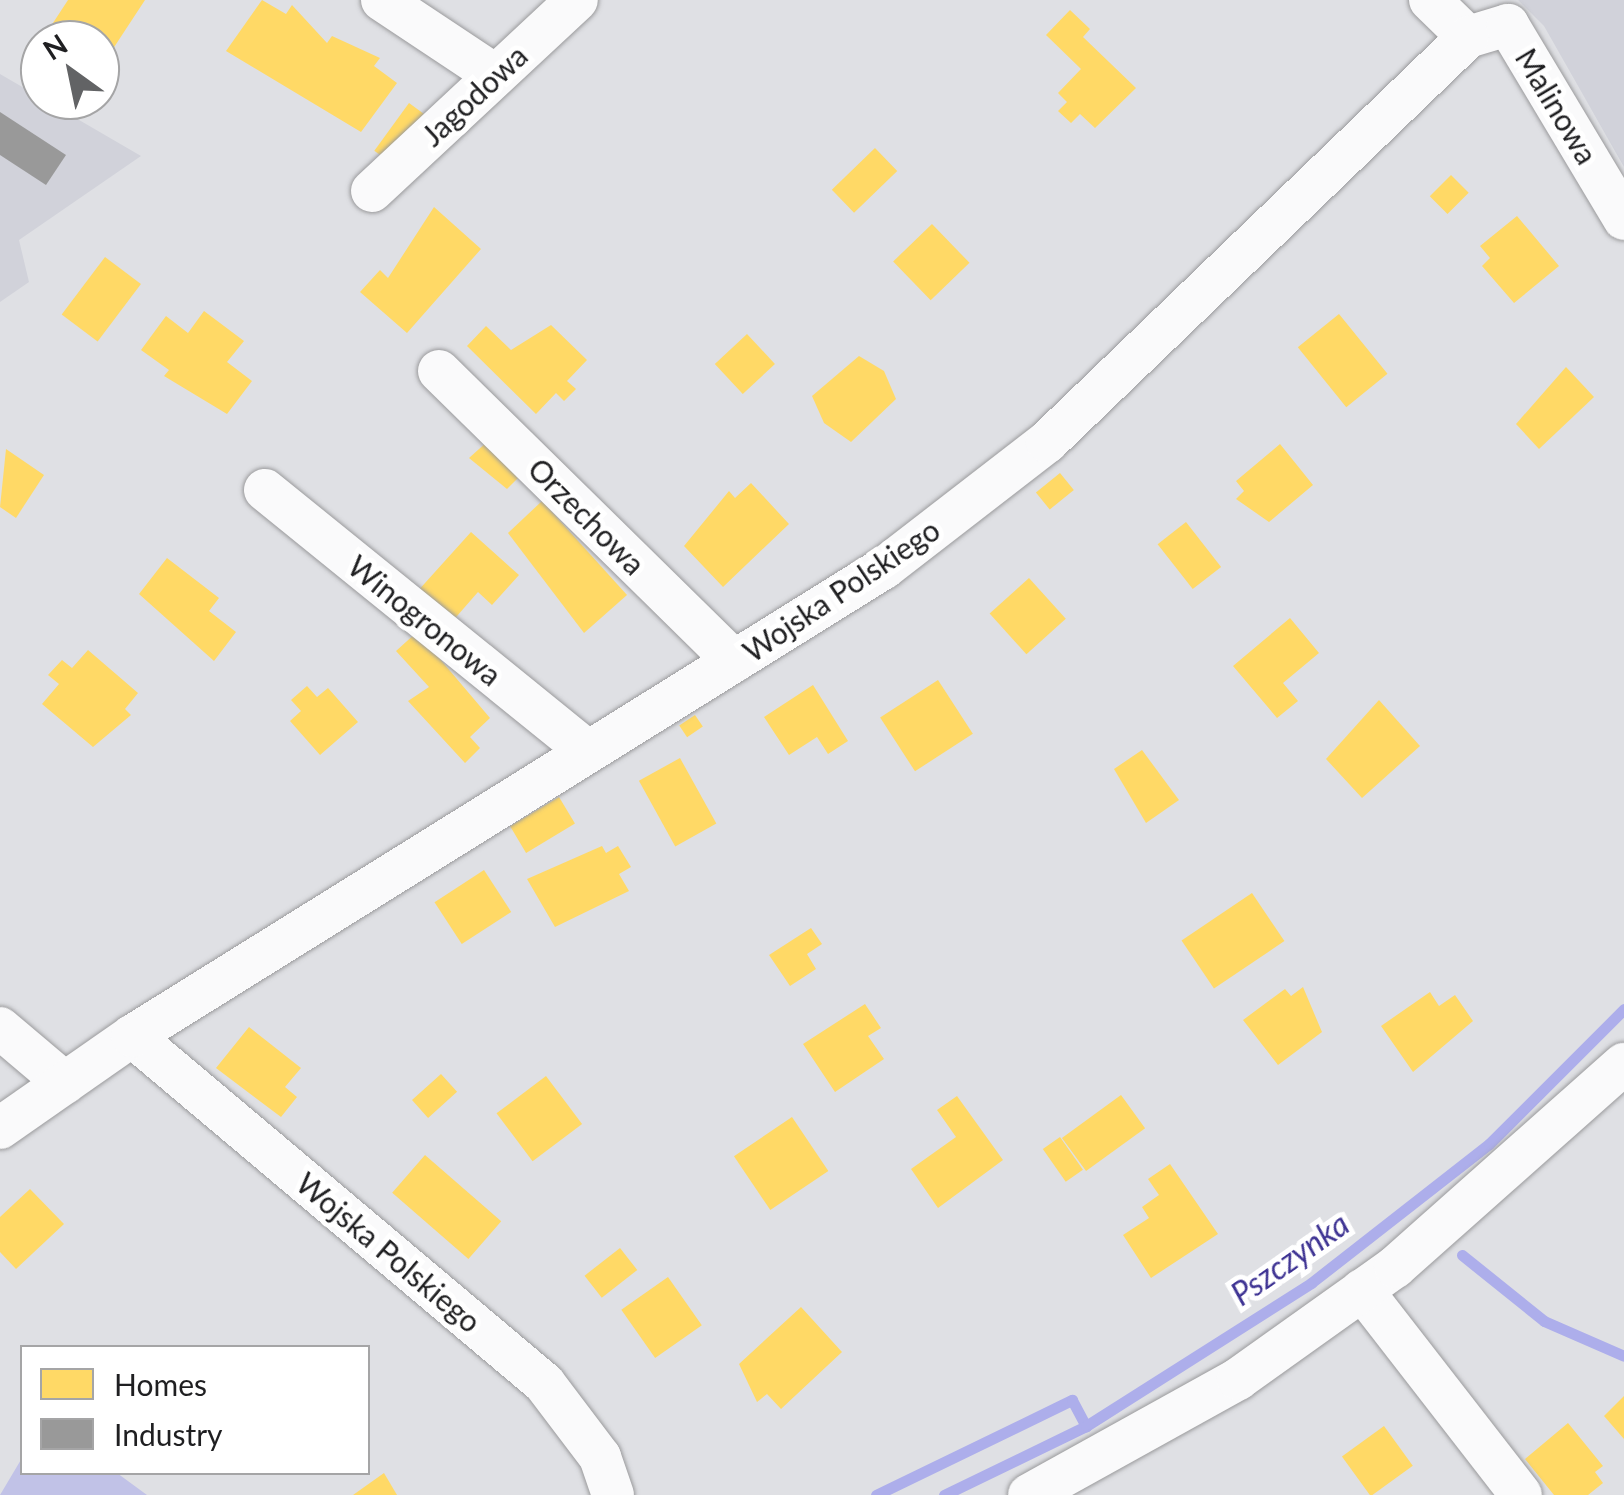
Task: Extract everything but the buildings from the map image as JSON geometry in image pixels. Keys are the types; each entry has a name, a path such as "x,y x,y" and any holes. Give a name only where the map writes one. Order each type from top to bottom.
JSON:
{"street":[{"path":"382,0 495,76"},
{"name":"Jagodowa","path":"372,191 577,0"},
{"path":"1430,0 1468,37"},
{"name":"Malinowa","path":"1468,37 1508,25 1624,219"},
{"name":"Wojska Polskiego","path":"0,1128 132,1036 585,749 884,568 1047,442 1468,37"},
{"name":"Orzechowa","path":"440,371 734,661"},
{"name":"Winogronowa","path":"264,490 585,749"},
{"path":"0,1028 65,1083"},
{"name":"Wojska Polskiego","path":"132,1036 544,1383 600,1456 613,1495"},
{"path":"1030,1495 1238,1379 1362,1290 1548,1140 1624,1064"},
{"path":"1362,1290 1521,1495"}],"shaded area":[{"path":"1518,0 1624,0 1624,167 1544,26"},
{"path":"0,74 20,86 20,120 79,120 141,156 19,240 29,282 0,302"},
{"path":"20,1461 20,1475 120,1475 147,1495 0,1495"}],"waterway":[{"name":"Pszczynka","path":"944,1495 1086,1426 1311,1283 1489,1144 1624,1009"},
{"path":"1462,1255 1544,1321 1624,1356"},
{"path":"876,1495 1072,1400 1086,1426"}]}
